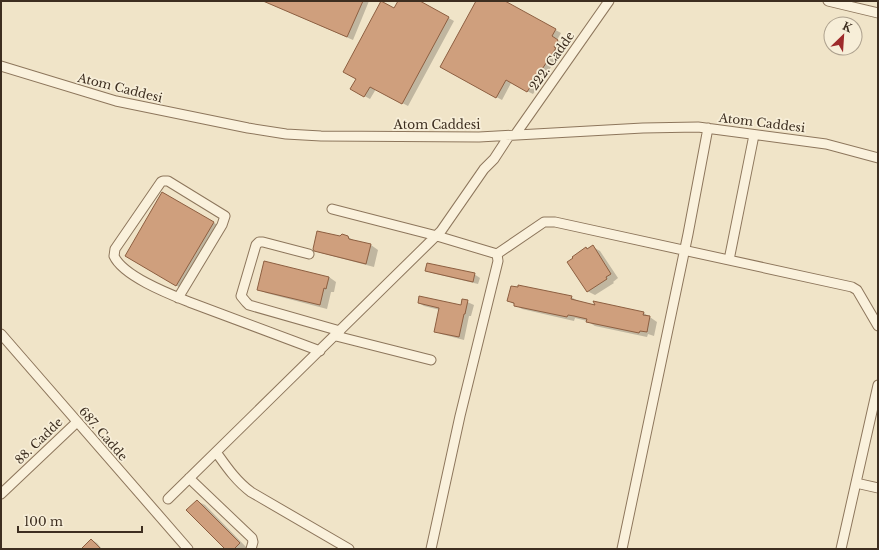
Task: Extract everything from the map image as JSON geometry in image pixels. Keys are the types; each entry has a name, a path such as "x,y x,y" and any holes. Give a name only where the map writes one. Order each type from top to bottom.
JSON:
{"street":[{"name":"222. Cadde","path":"168,499 437,236 484,169 494,159 512,135 610,1"},
{"path":"828,1 878,13"},
{"name":"Atom Caddesi","path":"1,66 116,101 241,127 280,133 329,136 479,138 685,126 826,144 878,158"},
{"path":"622,549 685,250 708,128"},
{"path":"729,260 754,135"},
{"path":"178,298 222,225 225,216 164,180 161,182 115,249 114,256 119,264 156,288 178,298 320,351"},
{"path":"332,209 437,236 497,254"},
{"path":"497,254 540,224 547,221 555,222 852,287 857,290 878,326"},
{"path":"309,254 259,242 256,245 241,296 249,305 431,360"},
{"path":"431,549 460,416 498,261 497,254"},
{"name":"687. Cadde","path":"1,334 188,549"},
{"path":"841,549 878,385"},
{"name":"88. Cadde","path":"1,494 77,422"},
{"path":"216,452 229,471 250,492 349,549"},
{"path":"189,478 252,538 253,542 251,549"},
{"path":"856,483 878,488"}],"building":[{"path":"263,1 363,1 347,37"},
{"path":"381,1 394,8 398,1 420,1 449,17 402,104 370,87 364,97 350,89 356,79 343,72"},
{"path":"476,1 505,1 556,29 552,36 558,40 554,47 556,48 527,92 506,80 496,98 440,67"},
{"path":"162,192 214,222 176,286 125,256"},
{"path":"317,231 340,236 342,234 348,236 349,239 371,244 366,264 314,251 313,249"},
{"path":"593,245 611,274 606,277 607,279 587,292 567,262 586,247 587,249"},
{"path":"264,261 329,277 326,289 324,288 320,305 257,290"},
{"path":"427,263 475,273 473,282 425,271"},
{"path":"518,285 572,296 571,299 595,305 593,301 644,312 643,315 650,316 647,332 640,331 639,333 586,322 587,319 574,316 568,315 567,317 514,306 514,303 507,301 511,286 518,287"},
{"path":"419,296 461,305 462,299 468,300 459,337 434,332 439,308 418,303"},
{"path":"197,500 240,543 234,549 225,549 186,510"},
{"path":"91,539 101,549 81,549"}]}
